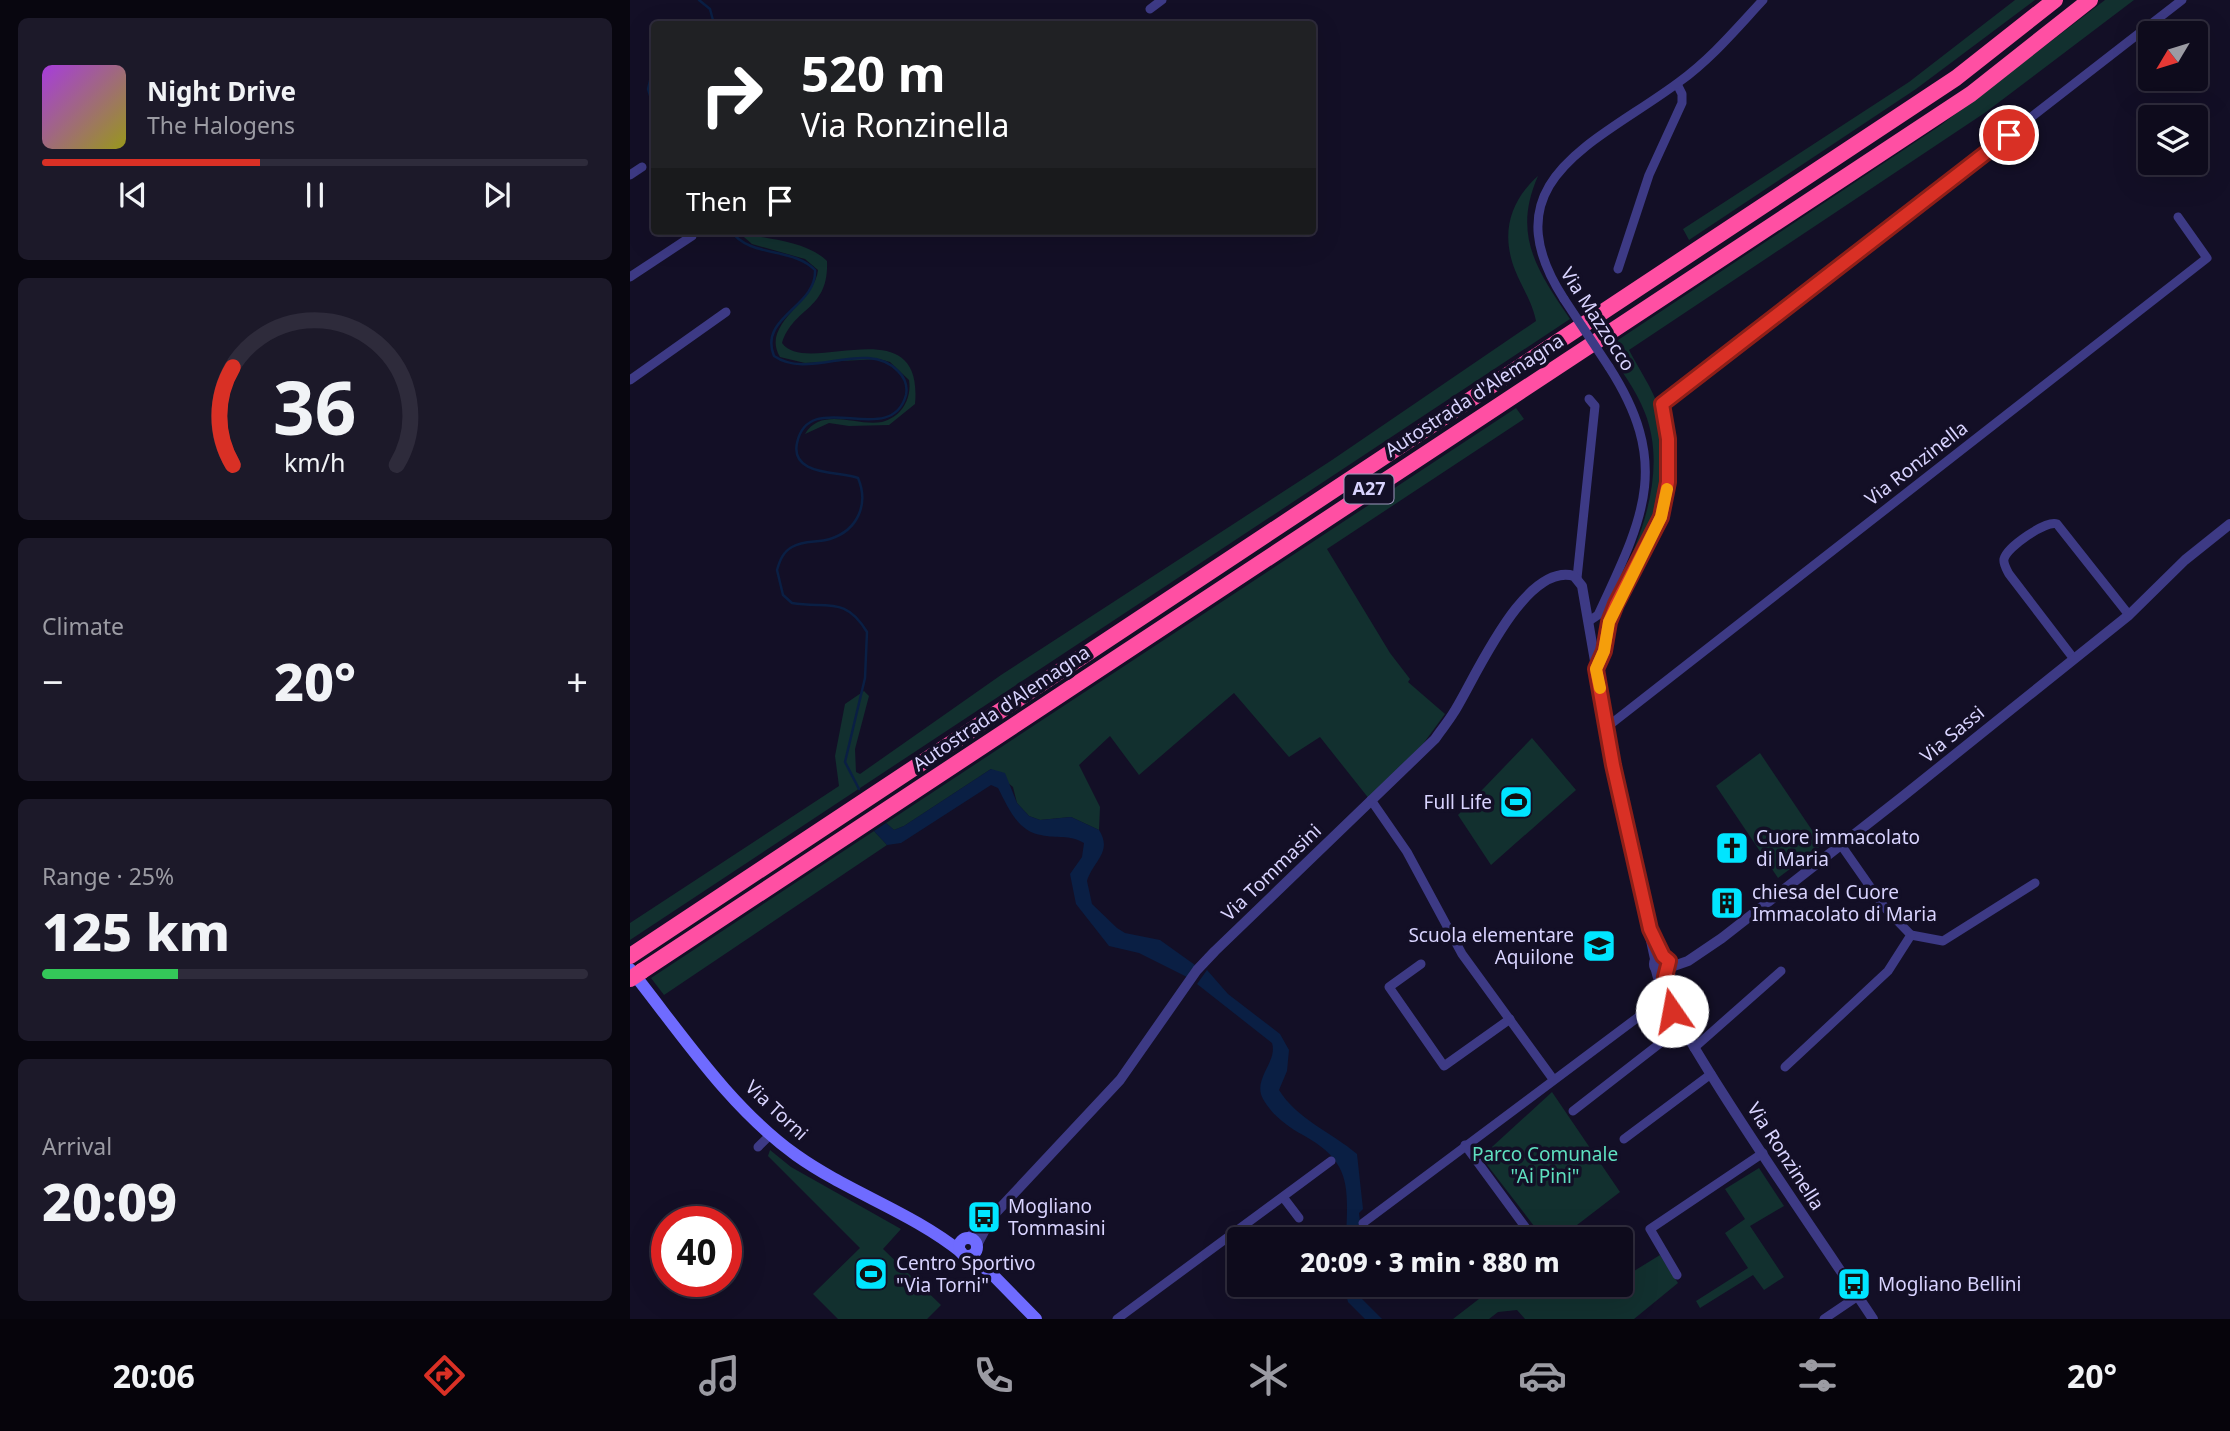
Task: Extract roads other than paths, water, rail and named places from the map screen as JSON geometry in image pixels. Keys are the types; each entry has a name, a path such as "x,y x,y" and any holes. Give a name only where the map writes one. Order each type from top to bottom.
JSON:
{"highway":[{"name":"Autostrada d'Alemagna","path":"630,956 1956,78 2055,0"},
{"name":"Autostrada d'Alemagna","path":"634,973 1971,94 2090,0"}],"main road":[{"name":"Via Torni","path":"634,973 734,1097 770,1135 797,1156 937,1233 969,1247 1036,1319"}],"street":[{"path":"1150,9 1162,0"},
{"name":"Via Mazzocco","path":"1589,621 1598,614 1634,532 1646,486 1646,455 1640,427 1629,400 1544,266 1538,247 1538,217 1547,187 1574,156 1677,84 1715,52 1763,0"},
{"name":"Via Ronzinella","path":"1596,669 1604,651 1609,622 1616,604 1661,517 1668,482 1668,439 1662,404 2182,0"},
{"path":"1618,269 1648,175 1682,103 1682,94 1677,84"},
{"path":"630,175 642,167"},
{"name":"Via Ronzinella","path":"1607,727 2207,258 2178,217"},
{"path":"630,277 692,236"},
{"path":"630,380 726,312"},
{"name":"Via Ronzinella","path":"1589,399 1595,406 1580,582 1607,727 1651,935 1663,964 1661,982 1666,984 1672,1011"},
{"path":"2074,659 2009,574 2004,563 2006,555 2041,525 2049,522 2057,524 2129,615"},
{"name":"Via Sassi","path":"1663,964 1688,961 1841,845 2129,615 2178,566 2230,524"},
{"name":"Via Tommasini","path":"969,1247 989,1220 1120,1080 1197,970 1435,739 1454,713 1504,624 1522,601 1550,578 1569,574 1580,582"},
{"path":"1371,800 1407,852 1462,954 1553,1079"},
{"path":"1841,845 1893,918 1912,935 1942,940 2035,883"},
{"path":"1785,1067 1885,974 1912,935"},
{"path":"1422,964 1389,987 1444,1066 1510,1019"},
{"name":"Via Ronzinella","path":"1663,964 1657,982 1681,1027 1873,1319"},
{"path":"1694,1048 1781,971"},
{"path":"1363,1223 1665,997"},
{"path":"1573,1111 1681,1027"},
{"path":"1624,1139 1711,1074"},
{"path":"758,1147 770,1135"},
{"path":"1465,1145 1525,1227"},
{"path":"1677,1275 1650,1229 1763,1153"},
{"path":"1118,1319 1331,1161"},
{"path":"1283,1197 1299,1218"},
{"path":"1825,1319 1858,1296"}],"water":[{"path":"991,769 1005,773 1017,803 1029,816 1040,820 1071,817 1099,830 1103,838 1103,851 1087,881 1092,904 1125,933 1160,940 1195,965 1187,977 1139,953 1109,946 1076,904 1070,874 1082,857 1084,843 1041,835 1026,829 1014,817 998,788 991,785 901,843 887,845 874,831 886,823 894,830 904,826"},
{"path":"1207,970 1228,994 1280,1034 1289,1050 1287,1071 1279,1090 1295,1109 1357,1154 1363,1209 1359,1213 1361,1227 1346,1227 1344,1178 1331,1155 1280,1120 1263,1099 1261,1084 1272,1057 1272,1043 1197,984"},
{"path":"1347,1297 1360,1297 1382,1319 1365,1319 1348,1302"}],"waterway":[{"path":"699,0 710,9 713,21"},
{"path":"651,76 648,89 651,98"},
{"path":"735,235 749,245 795,258 815,270 813,283 807,294 780,321 774,331 771,343 774,356 788,362 804,364 870,358 885,362 898,371 906,385 906,395 898,411 884,418 833,417 817,419 805,427 797,443 797,454 801,461 818,470 858,478 861,506 859,515 848,529 830,539 792,547 782,557 777,570 783,595 792,603 843,608 859,620 867,632 865,678 845,762 859,789"}],"place":[{"name":"Full Life","path":"1516,802"},
{"name":"Cuore immacolato di Maria","path":"1732,848"},
{"name":"chiesa del Cuore Immacolato di Maria","path":"1727,903"},
{"name":"Scuola elementare Aquilone","path":"1599,946"},
{"name":"Mogliano Tommasini","path":"984,1217"},
{"name":"Centro Sportivo \"Via Torni\"","path":"871,1274"},
{"name":"Mogliano Bellini","path":"1854,1284"}],"park label":[{"name":"Parco Comunale \"Ai Pini\"","path":"1545,1165"}]}
